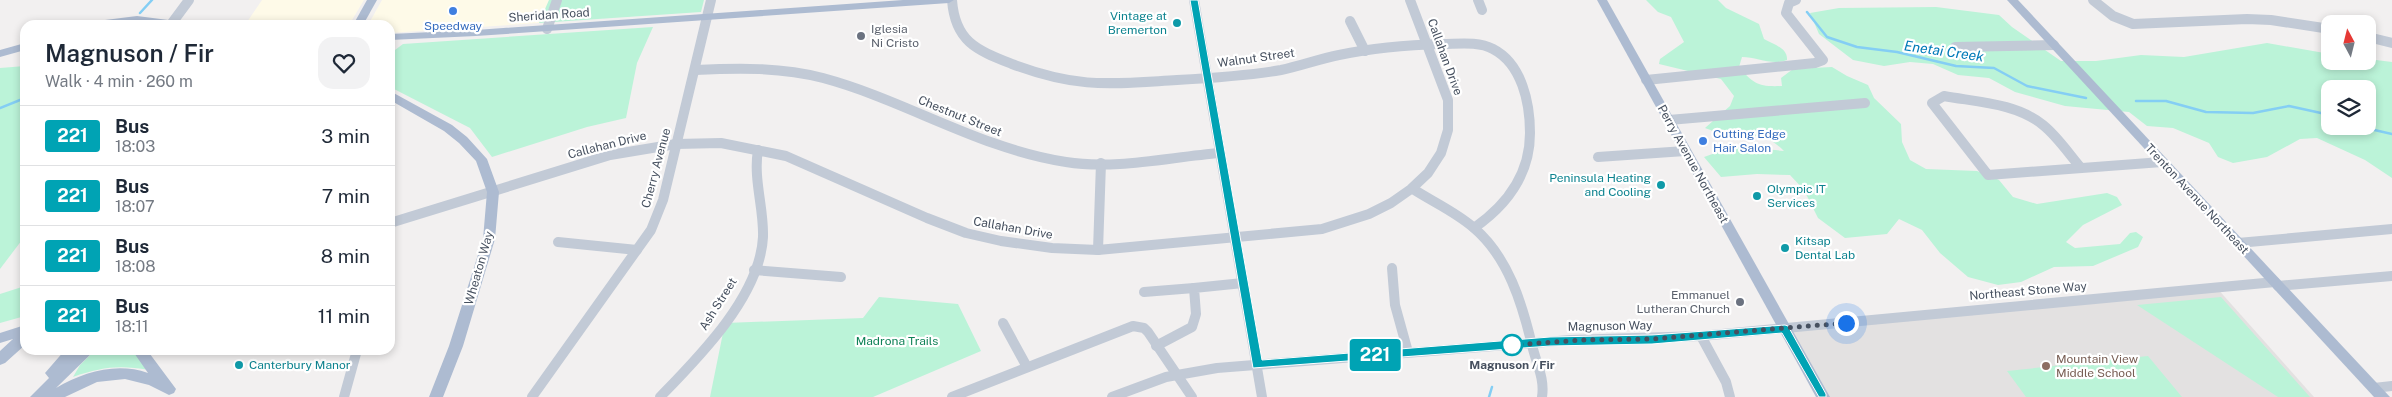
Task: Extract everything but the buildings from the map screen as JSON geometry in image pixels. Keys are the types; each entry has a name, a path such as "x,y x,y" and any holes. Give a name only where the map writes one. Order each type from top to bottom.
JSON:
{"main road":[{"path":"361,20 372,0"},
{"name":"Sheridan Road","path":"395,37 450,35 706,17 875,3 951,0"},
{"name":"Perry Avenue Northeast","path":"1602,0 1822,397"},
{"name":"Trenton Avenue Northeast","path":"2012,0 2379,392"},
{"path":"129,20 146,20"},
{"name":"Sheridan Road","path":"395,42 450,35"},
{"path":"0,54 20,48"},
{"name":"Wheaton Way","path":"395,98 448,128 463,140 481,159 488,173 493,192 489,239 456,346 436,397"},
{"path":"0,338 20,332"},
{"path":"0,359 20,341"},
{"path":"30,397 68,355"},
{"path":"37,397 83,355"},
{"path":"143,355 172,393"},
{"path":"54,397 90,379 115,373 154,378 172,393"}],"street":[{"path":"174,20 190,0"},
{"path":"547,28 557,0"},
{"name":"Cherry Avenue","path":"532,397 651,230 663,200 711,0"},
{"name":"Walnut Street","path":"951,0 953,18 957,30 969,43 994,57 1049,77 1080,83 1116,85 1207,78 1282,69 1324,58 1365,51 1428,44 1477,44 1495,50 1508,60 1525,96 1530,145 1522,176 1505,204 1474,228"},
{"path":"1194,0 1262,397"},
{"name":"Callahan Drive","path":"395,221 607,156 676,144 721,143 786,156 927,218 966,233 1052,248 1098,250 1322,229 1353,222 1383,208 1413,189 1435,164 1447,137 1449,101 1410,0"},
{"path":"1478,0 1482,10"},
{"path":"1646,80 1816,63 1823,60 1786,13 1789,3 1796,0"},
{"path":"2093,0 2113,16 2133,24 2247,18 2321,28"},
{"path":"1350,21 1365,51"},
{"path":"2376,39 2392,43"},
{"path":"1955,47 2054,45"},
{"name":"Chestnut Street","path":"695,70 728,68 771,71 822,78 870,93 1012,150 1067,162 1101,163 1220,153"},
{"path":"2081,168 2045,126 2034,118 2006,107 1944,96 1936,99 1932,104 1988,175 2162,162"},
{"path":"1669,120 1865,103"},
{"name":"Ash Street","path":"660,397 715,337 742,298 754,270 763,241 763,208 754,162 758,150"},
{"path":"1598,157 1685,150"},
{"path":"1098,250 1101,163"},
{"path":"1413,189 1474,228 1493,248 1509,274 1540,367 1542,397"},
{"path":"2238,243 2392,229"},
{"path":"558,242 637,250"},
{"path":"1392,268 1395,305 1408,352"},
{"path":"754,270 841,277"},
{"name":"Northeast Stone Way","path":"1785,329 2276,284 2392,276"},
{"path":"1144,292 1243,283"},
{"path":"1156,346 1185,333 1194,326 1198,318 1194,288"},
{"path":"1003,323 1027,367"},
{"path":"952,397 1123,328 1139,326 1148,332 1192,397"},
{"name":"Magnuson Way","path":"1112,397 1149,382 1176,375 1257,365 1531,343 1701,336 1785,329"},
{"path":"1701,336 1726,382 1730,397"},
{"path":"344,397 356,355"},
{"path":"2379,392 2392,386"}],"shaded area":[{"path":"262,0 364,0 352,20 248,20"},
{"path":"382,0 549,0 539,23 395,33 395,20 371,20"},
{"name":"Mountain View Middle School","path":"2216,287 2314,397 1823,397 1785,329"}],"green space":[{"path":"549,0 704,0 701,12 539,23"},
{"path":"1646,0 1718,0 1726,8 1759,24 1764,39 1783,49 1787,56 1787,60 1781,62 1742,57 1739,67 1753,81 1762,85 1782,86 1781,78 1793,69 1832,67 1868,85 1874,98 1901,124 1902,142 1910,160 1926,169 1977,171 1999,180 2013,197 2037,204 2107,193 2117,197 2122,205 2083,225 2066,242 2075,248 2120,244 2130,233 2136,232 2143,237 2138,247 2093,266 2054,267 2021,282 1998,285 1968,277 1940,253 1922,230 1899,219 1887,234 1845,238 1818,218 1804,190 1790,175 1757,174 1721,177 1704,157 1735,146 1784,151 1764,137 1752,135 1725,136 1705,128 1730,106 1734,96 1721,79 1659,64 1660,59 1684,42 1671,17 1658,12"},
{"path":"1936,7 1999,15 2012,27 2061,61 2096,61 2141,55 2184,57 2267,43 2321,52 2321,70 2376,70 2376,60 2392,62 2392,178 2365,160 2317,138 2300,139 2267,157 2233,163 2218,157 2209,143 2173,128 2147,126 2129,112 2065,106 2015,92 1989,78 1958,75 1933,64 1910,62 1884,66 1853,60 1819,34 1810,13 1839,8"},
{"path":"653,27 637,63 626,118 587,127 492,157 470,128 395,90 395,50 403,44"},
{"path":"20,66 20,243 0,269 0,68"},
{"path":"20,288 20,317 0,323 0,294"},
{"name":"Madrona Trails","path":"879,297 958,304 981,351 873,397 710,397 725,323 863,318"},
{"path":"2221,297 2310,397 2278,397 2137,305"},
{"path":"90,355 136,355 149,370 111,368 73,377 80,365"},
{"path":"2148,356 2182,397 2026,397 2007,371"}],"waterway":[{"path":"140,13 152,0"},
{"name":"Enetai Creek","path":"1807,12 1827,37 1857,47 1897,52 1956,66 1994,68 2027,86 2086,98"},
{"path":"0,108 20,100"},
{"name":"Enetai Creek","path":"2136,101 2166,101 2206,112 2253,113 2289,106 2321,113"},
{"name":"Enetai Creek","path":"2376,130 2392,134"},
{"path":"1489,397 1492,387"}],"bus line":[{"name":"221","path":"1194,0 1257,365 1550,342 1652,339 1785,329 1822,397"}],"place":[{"name":"Speedway","path":"453,11"},
{"name":"Vintage at Bremerton","path":"1177,23"},
{"name":"Iglesia Ni Cristo","path":"861,36"},
{"name":"Cutting Edge Hair Salon","path":"1703,141"},
{"name":"Peninsula Heating and Cooling","path":"1661,185"},
{"name":"Olympic IT Services","path":"1757,196"},
{"name":"Kitsap Dental Lab","path":"1785,248"},
{"name":"Emmanuel Lutheran Church","path":"1740,302"},
{"name":"Magnuson / Fir","path":"1512,345"},
{"name":"Canterbury Manor","path":"239,365"},
{"name":"Mountain View Middle School","path":"2046,366"}],"route":[{"path":"1512,345 1583,340 1652,339 1846,323"}]}
